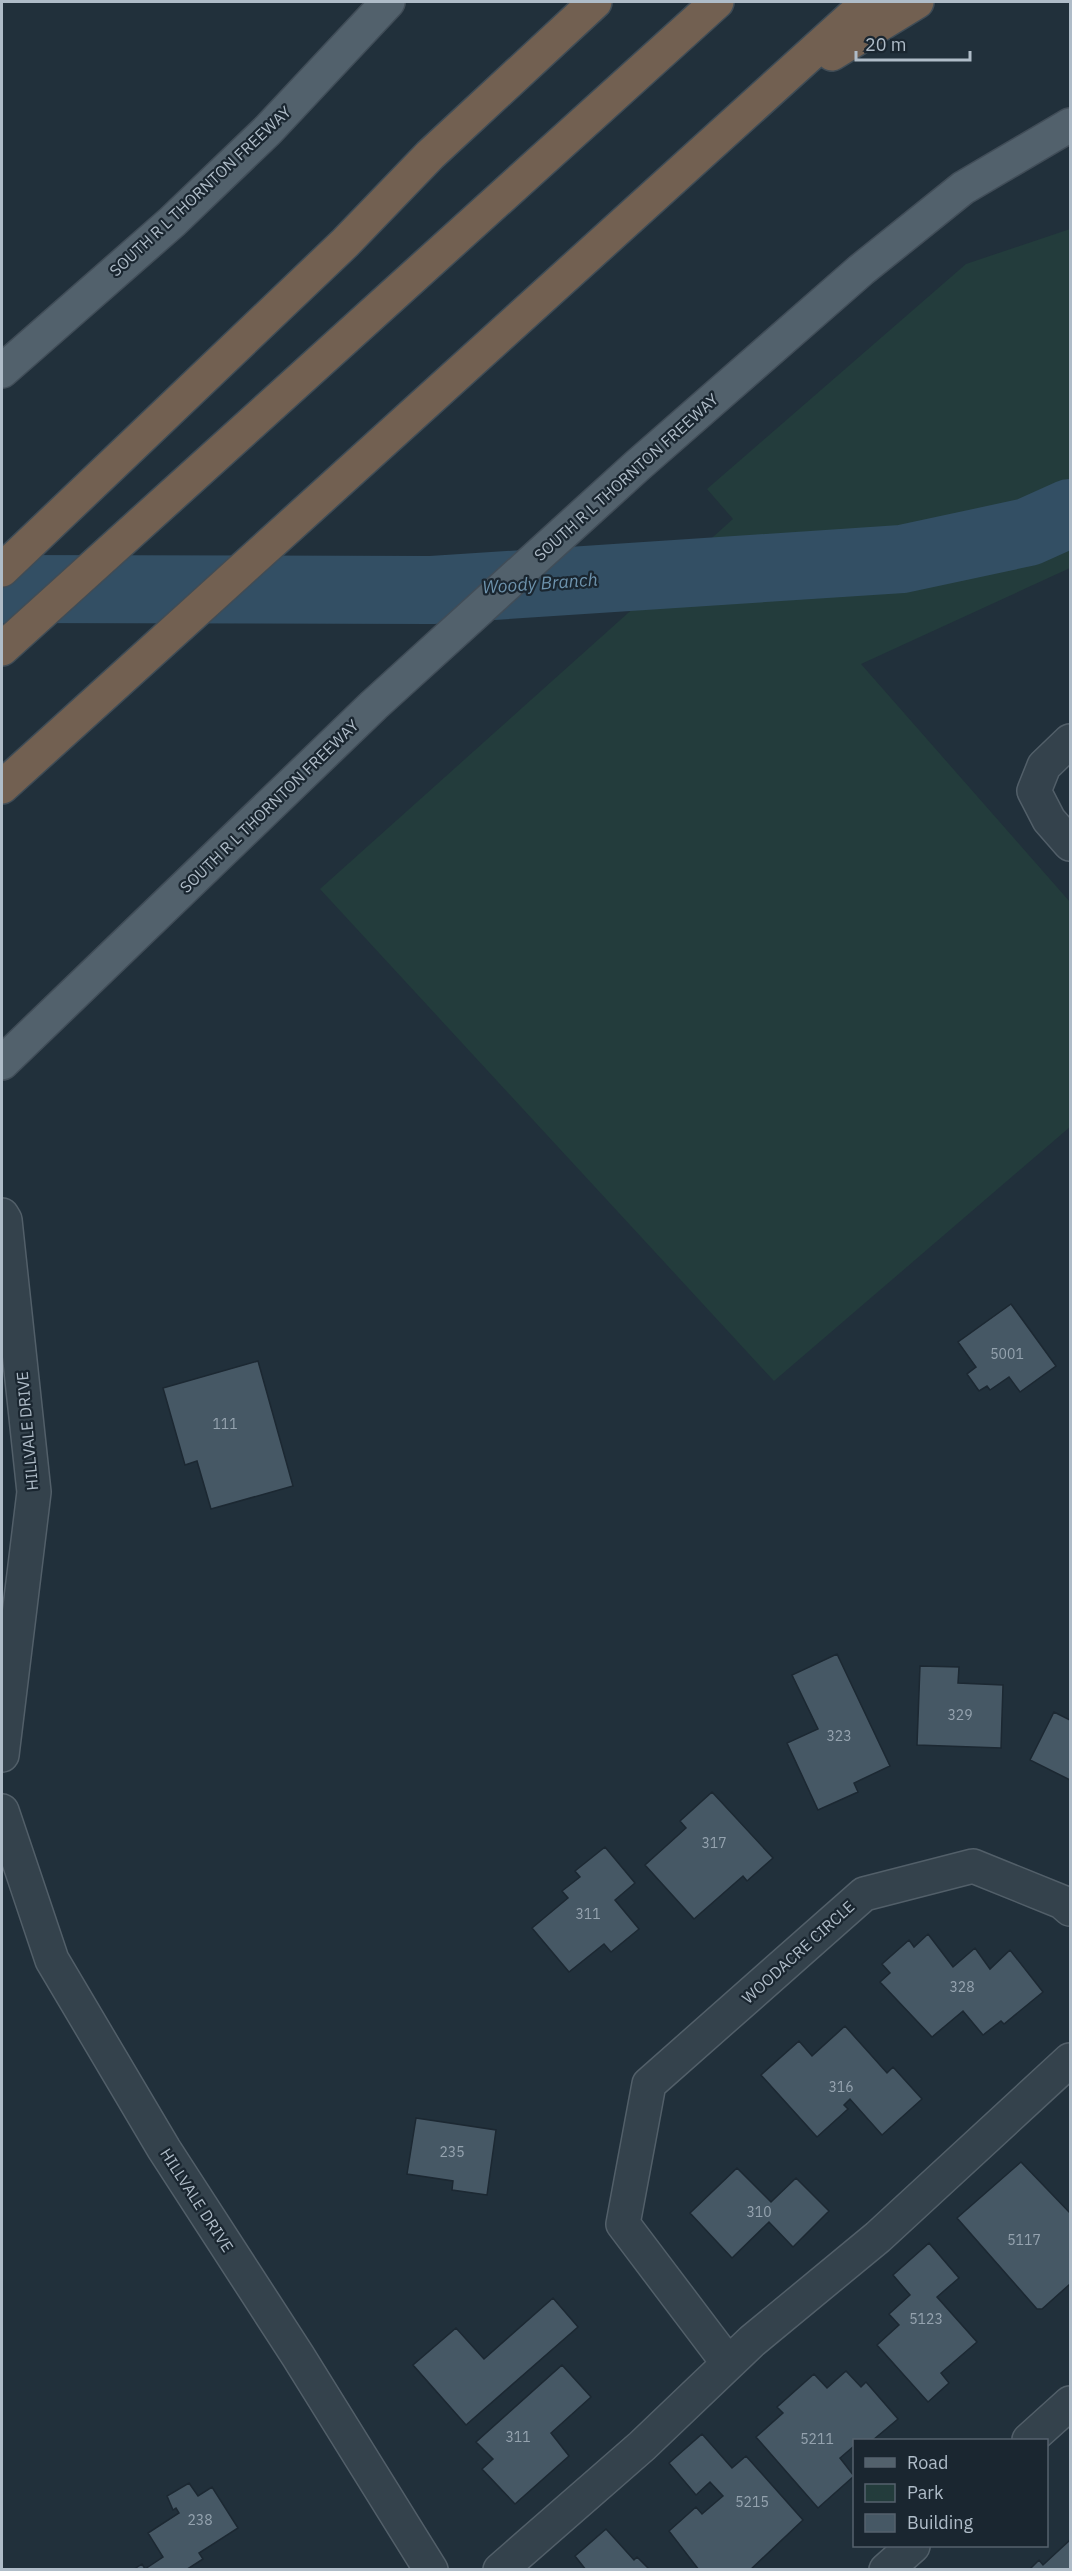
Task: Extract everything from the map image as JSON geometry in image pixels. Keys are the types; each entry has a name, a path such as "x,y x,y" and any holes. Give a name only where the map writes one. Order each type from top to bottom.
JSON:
{"highway":[{"path":"2,570 345,243 571,2"},
{"path":"430,154 595,2"},
{"path":"2,649 717,2"},
{"path":"2,787 868,2"},
{"path":"759,99 917,2"}],"main road":[{"name":"SOUTH R L THORNTON FREEWAY","path":"2,371 172,222 268,130 388,2"},
{"name":"SOUTH R L THORNTON FREEWAY","path":"2,1063 374,705 637,466 861,270 963,188 1071,125"}],"street":[{"path":"1071,741 1044,766 1034,791 1049,820 1071,844"},
{"name":"HILLVALE DRIVE","path":"2,1215 5,1220 34,1492 2,1755"},
{"name":"HILLVALE DRIVE","path":"2,1810 52,1960 164,2149 298,2356 431,2570"},
{"name":"WOODACRE CIRCLE","path":"728,2363 623,2224 649,2084 864,1894 973,1866 1062,1902 1071,1909"},
{"path":"500,2570 642,2446 728,2363 878,2236 1071,2060"},
{"path":"1030,2439 1071,2403"},
{"path":"886,2570 912,2547"}],"green space":[{"path":"1070,229 1070,568 861,664 1070,902 1070,1127 774,1381 320,889 733,519 707,489 966,264"}],"building":[{"path":"1011,1304 1056,1366 1020,1392 1009,1377 990,1390 987,1386 979,1391 967,1374 976,1367 958,1342"},
{"path":"258,1361 293,1486 211,1509 197,1461 185,1465 163,1388"},
{"path":"837,1654 890,1766 854,1783 858,1792 818,1810 787,1743 818,1729 792,1675"},
{"path":"920,1666 959,1667 958,1683 1003,1685 1001,1748 917,1745"},
{"path":"1054,1712 1070,1720 1070,1780 1030,1760"},
{"path":"712,1792 773,1858 747,1881 743,1876 694,1919 645,1865 686,1828 680,1821"},
{"path":"605,1847 635,1883 615,1900 639,1929 611,1952 604,1944 569,1972 532,1928 568,1898 562,1891 580,1877 575,1871"},
{"path":"928,1934 953,1967 975,1948 990,1969 1010,1950 1043,1992 1004,2024 1001,2021 983,2035 963,2011 932,2037 880,1982 890,1973 882,1964 909,1940 914,1947"},
{"path":"845,2026 887,2073 893,2067 922,2099 882,2135 850,2099 844,2105 848,2109 817,2137 761,2075 799,2041 812,2056"},
{"path":"416,2118 496,2130 487,2195 452,2190 453,2181 407,2174"},
{"path":"1021,2162 1070,2213 1070,2284 1042,2309 1037,2309 957,2218"},
{"path":"737,2168 771,2202 796,2178 829,2211 793,2247 769,2222 732,2258 690,2213"},
{"path":"929,2243 959,2278 937,2297 977,2342 941,2373 949,2383 928,2402 877,2345 899,2325 889,2314 910,2295 893,2275"},
{"path":"553,2298 578,2327 466,2425 413,2365 456,2328 484,2359"},
{"path":"562,2365 591,2397 551,2433 569,2456 515,2504 482,2469 493,2459 476,2442"},
{"path":"846,2371 861,2387 866,2382 898,2419 874,2439 853,2439 853,2447 840,2458 853,2477 818,2508 756,2437 783,2413 777,2407 814,2374 827,2388"},
{"path":"702,2434 732,2468 746,2456 803,2520 750,2570 699,2570 669,2531 696,2507 702,2514 723,2496 710,2482 696,2495 669,2463"},
{"path":"189,2483 198,2496 212,2487 238,2528 199,2553 203,2559 186,2570 133,2570 142,2564 145,2569 163,2557 148,2533 179,2513 176,2508 173,2510 167,2496"},
{"path":"606,2529 634,2560 637,2557 650,2570 586,2570 575,2556"},
{"path":"1070,2540 1070,2570 1029,2570 1039,2560 1043,2565"}],"waterway":[{"name":"Woody Branch","path":"2,589 432,590 902,559 1028,532 1070,513"}]}
